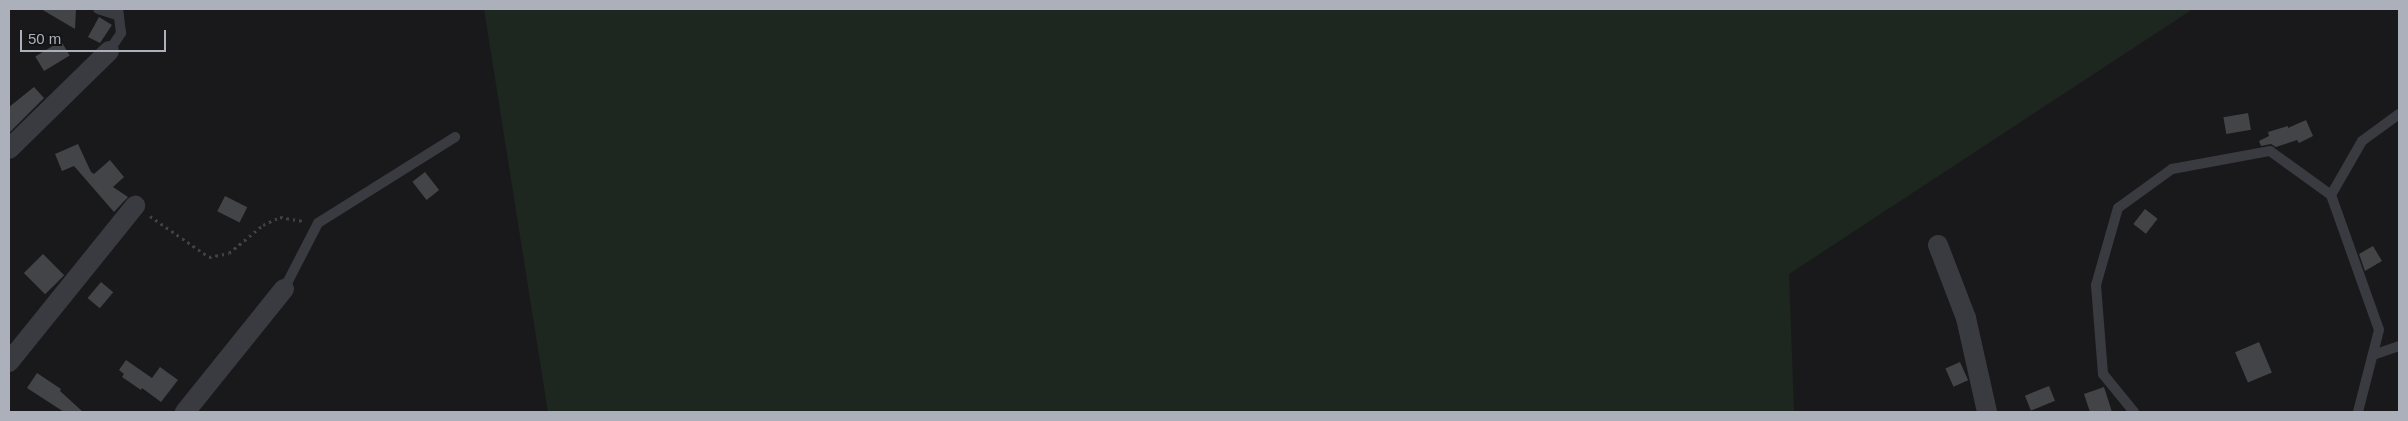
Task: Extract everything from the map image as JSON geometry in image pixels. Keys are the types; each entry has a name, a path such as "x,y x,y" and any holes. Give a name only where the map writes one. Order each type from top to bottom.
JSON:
{"street":[{"path":"9,149 109,51"},
{"path":"9,362 135,206"},
{"path":"1938,245 1966,318 1987,412"},
{"path":"185,412 284,289"}],"lane":[{"path":"98,9 118,12 122,33 109,51"},
{"path":"2331,195 2362,141 2399,114"},
{"path":"284,289 318,223 455,138"},
{"path":"2134,412 2102,374 2096,285 2118,208 2172,169 2270,151 2331,195 2380,330 2358,412"},
{"path":"2373,355 2399,346"}],"path":[{"path":"135,206 209,257 229,254 263,224 280,216 318,223"}],"shaded area":[{"path":"484,9 2193,9 1789,274 1794,412 548,412"}],"building":[{"path":"41,9 76,9 75,29"},
{"path":"99,17 112,25 100,43 88,37"},
{"path":"61,41 70,56 44,71 35,56"},
{"path":"34,87 44,98 9,133 9,107"},
{"path":"2248,113 2251,130 2226,134 2223,117"},
{"path":"2306,120 2313,136 2299,143 2297,140 2276,147 2271,144 2261,146 2259,141 2269,136 2268,132 2288,126 2288,128"},
{"path":"78,144 91,172 94,174 110,160 124,177 113,187 128,197 114,212 74,166 62,171 55,154"},
{"path":"425,172 439,190 427,200 412,182"},
{"path":"225,196 247,207 240,222 217,211"},
{"path":"2145,209 2158,219 2146,234 2133,224"},
{"path":"2373,246 2382,261 2365,271 2359,254"},
{"path":"43,254 64,275 45,294 24,273"},
{"path":"101,282 113,292 100,308 88,298"},
{"path":"2259,342 2272,372 2248,383 2235,352"},
{"path":"126,360 152,378 160,367 178,380 161,402 142,388 141,390 122,377 124,374 119,370"},
{"path":"1960,362 1968,380 1954,387 1945,369"},
{"path":"37,373 61,389 60,391 83,412 64,412 27,388"},
{"path":"2049,386 2055,401 2031,411 2025,396"},
{"path":"2104,387 2112,412 2090,412 2084,394"}]}
